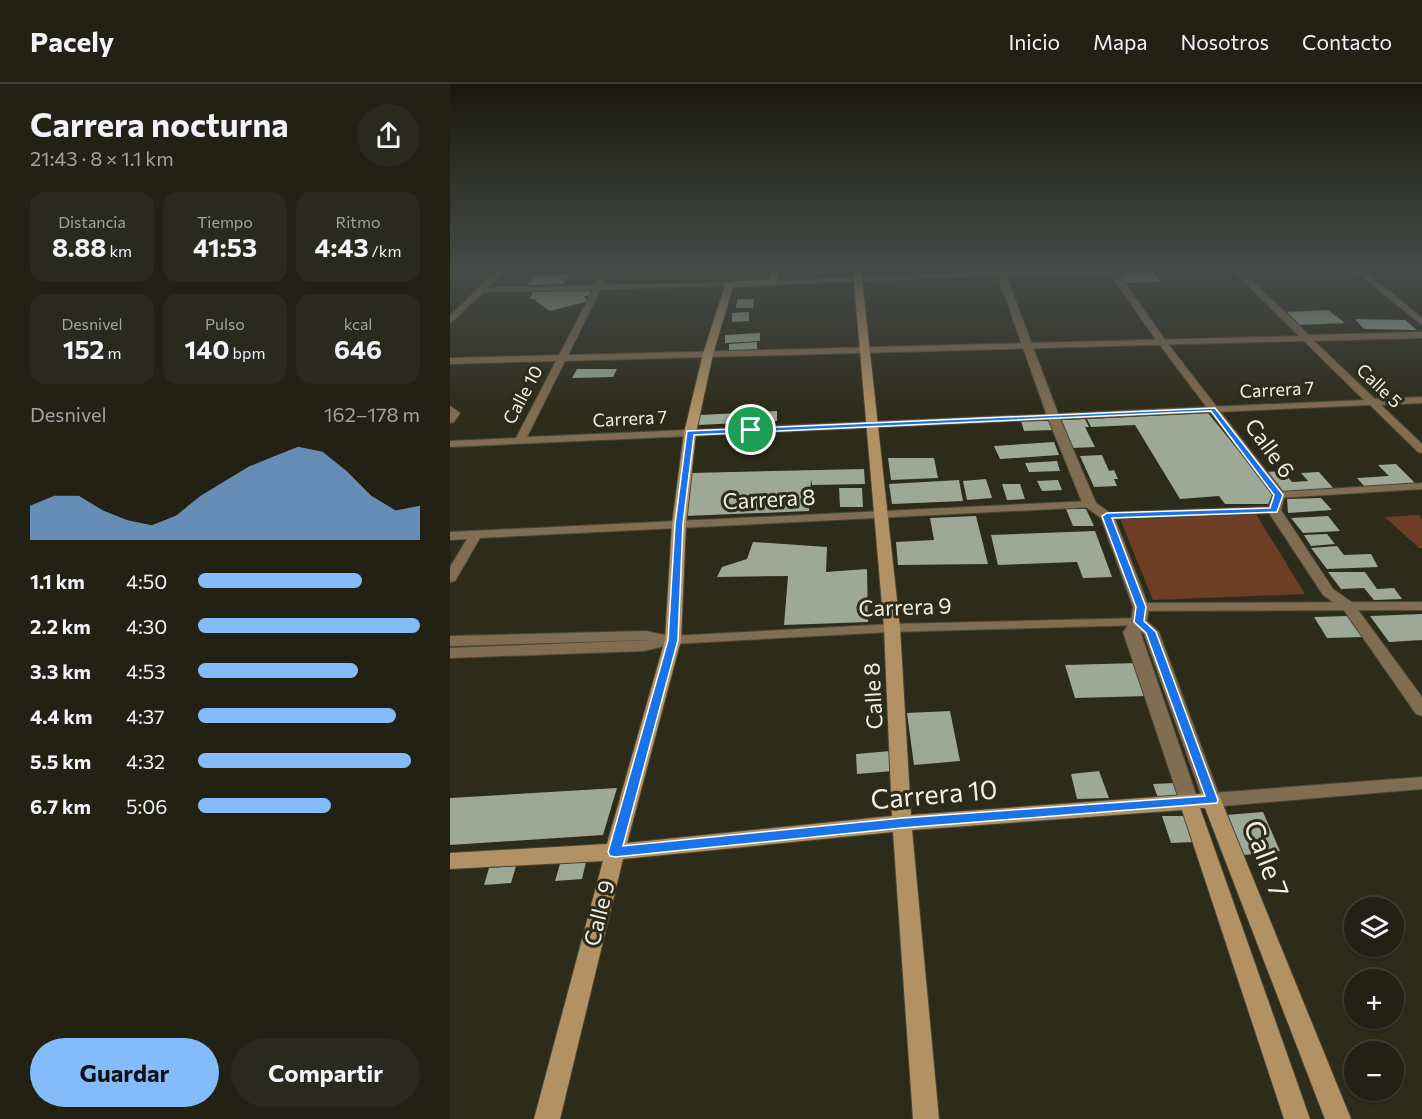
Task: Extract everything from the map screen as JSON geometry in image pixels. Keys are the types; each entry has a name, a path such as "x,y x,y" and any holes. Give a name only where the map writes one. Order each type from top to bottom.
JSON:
{"main road":[{"name":"Calle 9","path":"547,1119 615,852 673,640 679,524 690,433 719,318"},
{"name":"Calle 8","path":"862,318 892,628 902,823 927,1119"},
{"name":"Carrera 10","path":"450,862 615,852 902,823 1212,800"},
{"name":"Calle 7","path":"1212,800 1338,1119"},
{"name":"Calle 7","path":"1189,803 1297,1119"}],"street":[{"name":"Calle 10","path":"520,440 583,318"},
{"path":"1017,318 1053,416 1090,505 1107,516 1276,502 1422,486"},
{"name":"Calle 6","path":"1145,318 1213,409 1276,502 1328,592 1348,606 1422,710"},
{"name":"Calle 5","path":"1286,318 1422,450"},
{"path":"450,361 1422,335"},
{"name":"Carrera 7","path":"450,444 1422,400"},
{"name":"Carrera 8","path":"450,536 1090,505"},
{"name":"Calle 7","path":"1107,516 1140,614 1151,632 1212,800"},
{"path":"450,578 476,535"},
{"name":"Carrera 9","path":"450,641 489,645 569,643 644,646 673,640 1140,614 1348,606 1422,606"},
{"name":"Calle 7","path":"1140,614 1131,632 1189,803"},
{"name":"Carrera 9","path":"450,652 489,645"},
{"name":"Carrera 10","path":"1212,800 1422,783"}],"shaded area":[{"path":"1256,514 1305,594 1153,600 1120,519"},
{"path":"1419,515 1422,519 1422,548 1419,548 1385,517"}],"building":[{"path":"732,318 749,318 749,321 732,322"},
{"path":"1293,318 1339,318 1345,323 1300,325"},
{"path":"1355,319 1405,320 1417,330 1364,329"},
{"path":"760,333 760,341 725,343 725,335"},
{"path":"757,342 757,349 729,351 729,344"},
{"path":"577,369 617,369 613,377 572,378"},
{"path":"777,411 777,421 698,425 700,415"},
{"path":"1208,413 1274,494 1268,504 1225,504 1219,496 1180,499 1135,425 1091,427 1087,419"},
{"path":"1085,419 1089,427 1085,427 1095,447 1072,448 1059,420"},
{"path":"1021,421 1051,421 1055,430 1024,431"},
{"path":"1054,442 1059,455 1000,459 994,446"},
{"path":"1102,455 1109,471 1114,470 1118,479 1114,479 1117,486 1094,487 1080,456"},
{"path":"888,458 934,458 938,478 891,480"},
{"path":"1057,461 1060,471 1029,472 1025,463"},
{"path":"1396,464 1416,484 1365,487 1357,478 1389,476 1378,465"},
{"path":"864,469 865,484 812,485 811,479 809,511 685,516 691,473"},
{"path":"1283,471 1292,482 1308,481 1301,473 1319,472 1334,489 1281,492 1265,472"},
{"path":"986,479 992,498 967,500 963,481"},
{"path":"959,480 963,501 892,504 889,484"},
{"path":"1058,480 1062,490 1042,491 1037,481"},
{"path":"1002,484 1020,484 1025,499 1007,500"},
{"path":"839,488 862,488 863,507 840,507"},
{"path":"1321,498 1332,510 1288,513 1287,499"},
{"path":"1066,509 1086,509 1094,526 1073,526"},
{"path":"976,516 988,564 898,565 896,542 934,540 930,518"},
{"path":"1328,516 1340,531 1303,533 1291,518"},
{"path":"1095,531 1112,577 1083,578 1077,562 998,565 991,535"},
{"path":"1327,534 1335,544 1311,546 1304,535"},
{"path":"753,542 827,547 826,572 867,569 868,622 784,625 788,576 717,577 722,567 747,559"},
{"path":"1337,546 1344,555 1371,554 1378,567 1327,569 1311,548"},
{"path":"1328,572 1365,572 1377,589 1394,588 1402,599 1374,600 1364,588 1341,589"},
{"path":"1422,614 1422,640 1389,642 1370,616"},
{"path":"1349,616 1363,637 1327,638 1314,617"},
{"path":"1138,663 1149,696 1075,698 1065,665"},
{"path":"950,711 960,761 914,765 907,713"},
{"path":"891,751 893,771 857,774 856,754"},
{"path":"1099,771 1109,798 1077,799 1071,774"},
{"path":"1175,783 1181,800 1159,801 1153,784"},
{"path":"617,788 603,835 450,845 450,798"},
{"path":"1263,812 1280,851 1244,855 1226,815"},
{"path":"1162,816 1185,816 1194,842 1171,843"},
{"path":"586,862 582,879 555,881 560,864"},
{"path":"516,866 511,883 484,885 489,868"}],"route":[{"path":"1213,409 1279,495 1274,510 1107,516 1141,607 1139,622 1151,632 1212,800 902,823 615,852 673,640 679,524 690,433 751,430 1213,409"}]}
